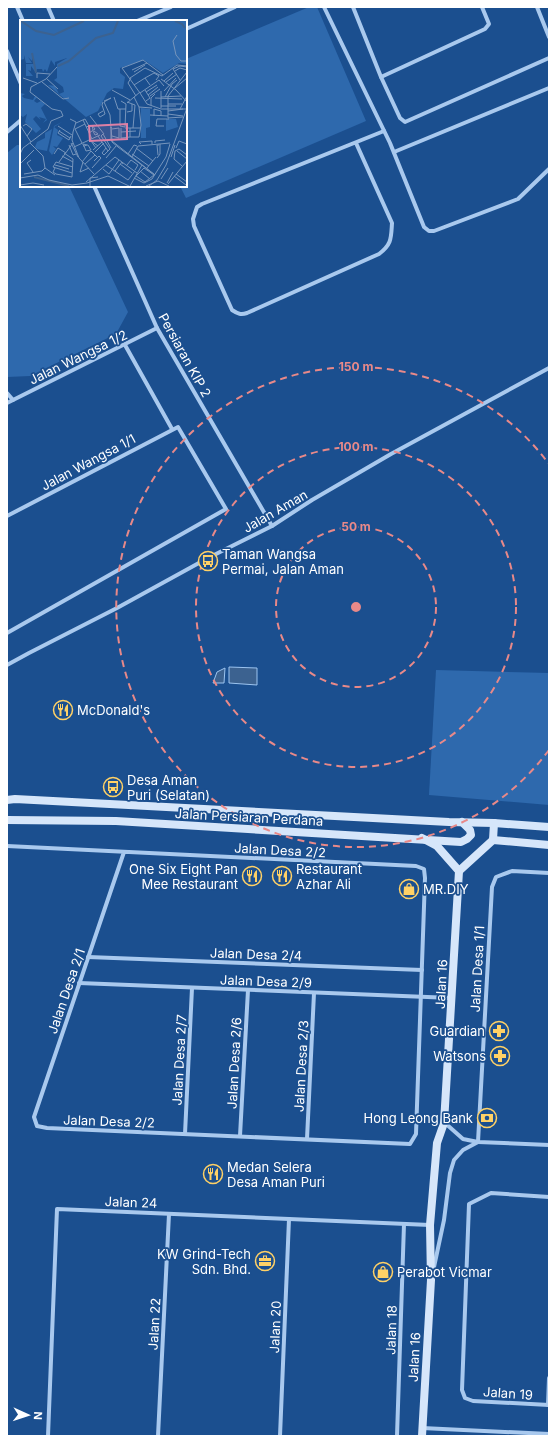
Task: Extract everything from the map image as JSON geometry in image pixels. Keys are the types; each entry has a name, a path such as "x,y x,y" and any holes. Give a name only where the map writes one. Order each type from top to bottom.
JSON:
{"main road":[{"name":"Jalan Persiaran Perdana","path":"10,799 549,827"},
{"name":"Jalan Persiaran Perdana","path":"7,820 116,822 422,838 461,842 471,835 470,830 462,822"},
{"path":"422,838 438,846 459,871 493,840 494,823"},
{"path":"493,840 549,845"},
{"name":"Jalan 16","path":"422,1432 431,1280 430,1225 437,1143 444,1123 459,871"}],"street":[{"path":"18,7 23,20"},
{"path":"48,7 54,20"},
{"path":"139,20 171,7"},
{"path":"187,29 235,7"},
{"path":"324,7 394,152 424,227 429,231 434,231 518,199 549,169"},
{"path":"353,7 381,77 400,118 405,122 549,58"},
{"path":"381,77 485,30 489,24 482,7"},
{"path":"536,7 549,37"},
{"path":"7,51 20,82"},
{"path":"394,152 549,88"},
{"path":"7,132 20,121"},
{"path":"356,143 392,223 391,237 387,247 379,254 247,313 242,315 232,310 194,226 193,219 197,207 384,131"},
{"name":"Persiaran KIP 2","path":"94,187 157,328 272,526"},
{"name":"Jalan Wangsa 1/2","path":"7,403 157,328"},
{"path":"125,345 172,429"},
{"name":"Jalan Aman","path":"7,665 118,608 208,558 272,526 312,500 391,454 549,368"},
{"path":"7,393 13,400"},
{"name":"Jalan Wangsa 1/1","path":"7,516 178,427 226,509 7,633"},
{"name":"Jalan Desa 2/2","path":"7,846 416,866 424,869 425,878 416,1134 410,1144 47,1128"},
{"name":"Jalan Desa 2/1","path":"47,1128 37,1126 34,1117 124,852"},
{"name":"Jalan Desa 1/1","path":"478,1142 492,887 496,877 512,871 549,873"},
{"name":"Jalan Desa 2/4","path":"88,957 422,970"},
{"name":"Jalan Desa 2/9","path":"79,983 452,998"},
{"name":"Jalan Desa 2/7","path":"185,1134 192,988"},
{"name":"Jalan Desa 2/6","path":"240,1136 248,990"},
{"name":"Jalan Desa 2/3","path":"307,1139 314,993"},
{"path":"444,1123 463,1139 478,1142 549,1145"},
{"name":"Jalan 16","path":"431,1280 444,1220 450,1173 454,1160 463,1150 478,1142"},
{"name":"Jalan 19","path":"548,1405 473,1401 466,1398 462,1390 469,1204 492,1193 549,1197"},
{"name":"Jalan 24","path":"48,1436 57,1209 430,1225"},
{"name":"Jalan 22","path":"158,1436 169,1214"},
{"name":"Jalan 20","path":"280,1436 289,1219"},
{"name":"Jalan 18","path":"397,1436 404,1224"},
{"path":"548,1405 549,1378"},
{"path":"422,1432 549,1434"}],"shaded area":[{"path":"309,7 317,7 366,121 186,198 180,187 187,187 187,59"},
{"path":"17,145 20,145 20,187 69,187 128,312 116,334 30,376 7,377 7,153"},
{"path":"229,667 257,668 257,685 229,683"},
{"path":"225,668 224,683 213,683 217,672"},
{"path":"436,670 549,673 549,805 429,795"}],"place":[{"name":"Taman Wangsa Permai, Jalan Aman","path":"208,561"},
{"name":"McDonald's","path":"63,710"},
{"name":"Desa Aman Puri (Selatan)","path":"113,787"},
{"name":"One Six Eight Pan Mee Restaurant","path":"252,876"},
{"name":"Restaurant Azhar Ali","path":"282,876"},
{"name":"MR.DIY","path":"409,889"},
{"name":"Guardian","path":"499,1031"},
{"name":"Watsons","path":"500,1056"},
{"name":"Hong Leong Bank","path":"487,1118"},
{"name":"Medan Selera Desa Aman Puri","path":"213,1174"},
{"name":"KW Grind-Tech Sdn. Bhd.","path":"265,1261"},
{"name":"Perabot Vicmar","path":"383,1272"}]}
